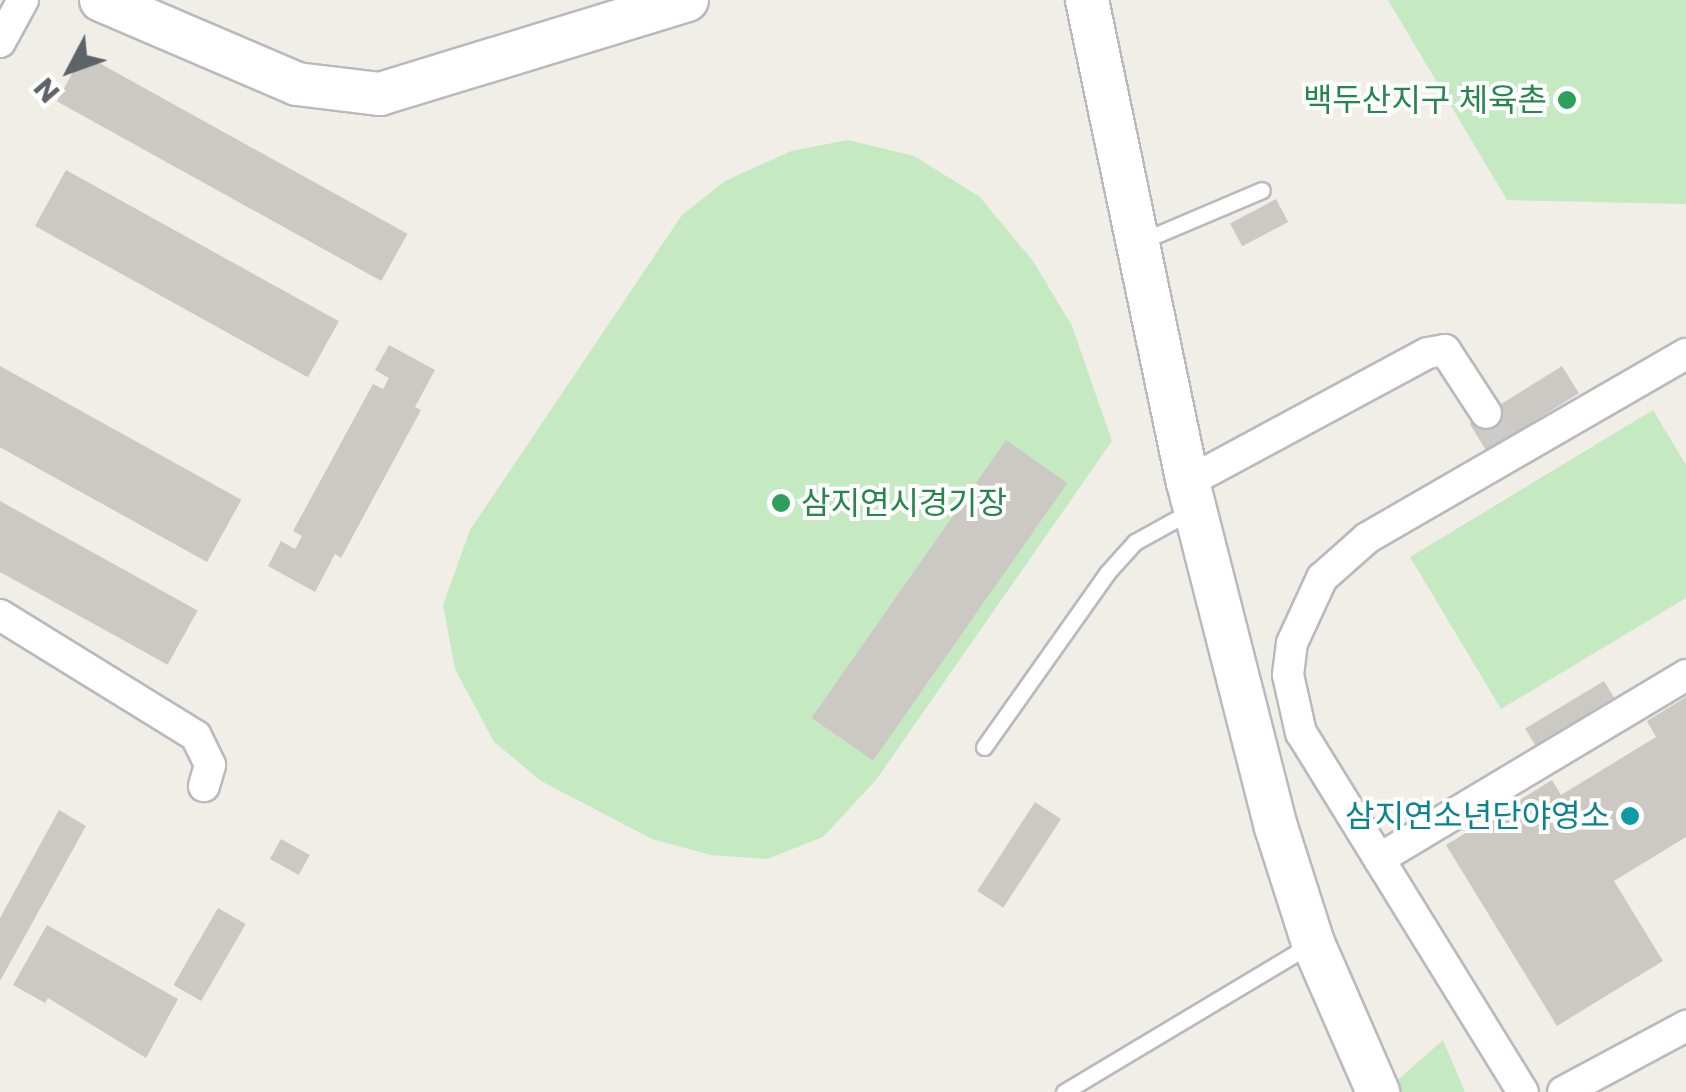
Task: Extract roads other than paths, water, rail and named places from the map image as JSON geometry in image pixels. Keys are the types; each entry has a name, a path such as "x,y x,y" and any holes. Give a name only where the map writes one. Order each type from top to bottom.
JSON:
{"street":[{"path":"0,42 23,0"},
{"path":"101,0 297,84 380,94 687,0"},
{"path":"1088,0 1191,496 1276,827 1313,943 1378,1092"},
{"path":"1191,496 1428,352 1445,350 1486,412"},
{"path":"1524,1092 1302,733 1291,702 1288,675 1302,610 1322,578 1367,538 1506,446 1686,354"},
{"path":"0,615 196,736 210,765 204,786"},
{"path":"1379,858 1686,675"},
{"path":"1563,1092 1686,1026"}],"lane":[{"path":"1138,242 1262,190"},
{"path":"984,747 1107,572 1191,496"},
{"path":"1064,1092 1313,943"}],"tunnel":[{"path":"1486,413 1503,440"}],"place":[{"name":"백두산지구 체육촌","path":"1567,100"},
{"name":"삼지연시경기장","path":"781,503"},
{"name":"삼지연소년단야영소","path":"1630,816"}]}
